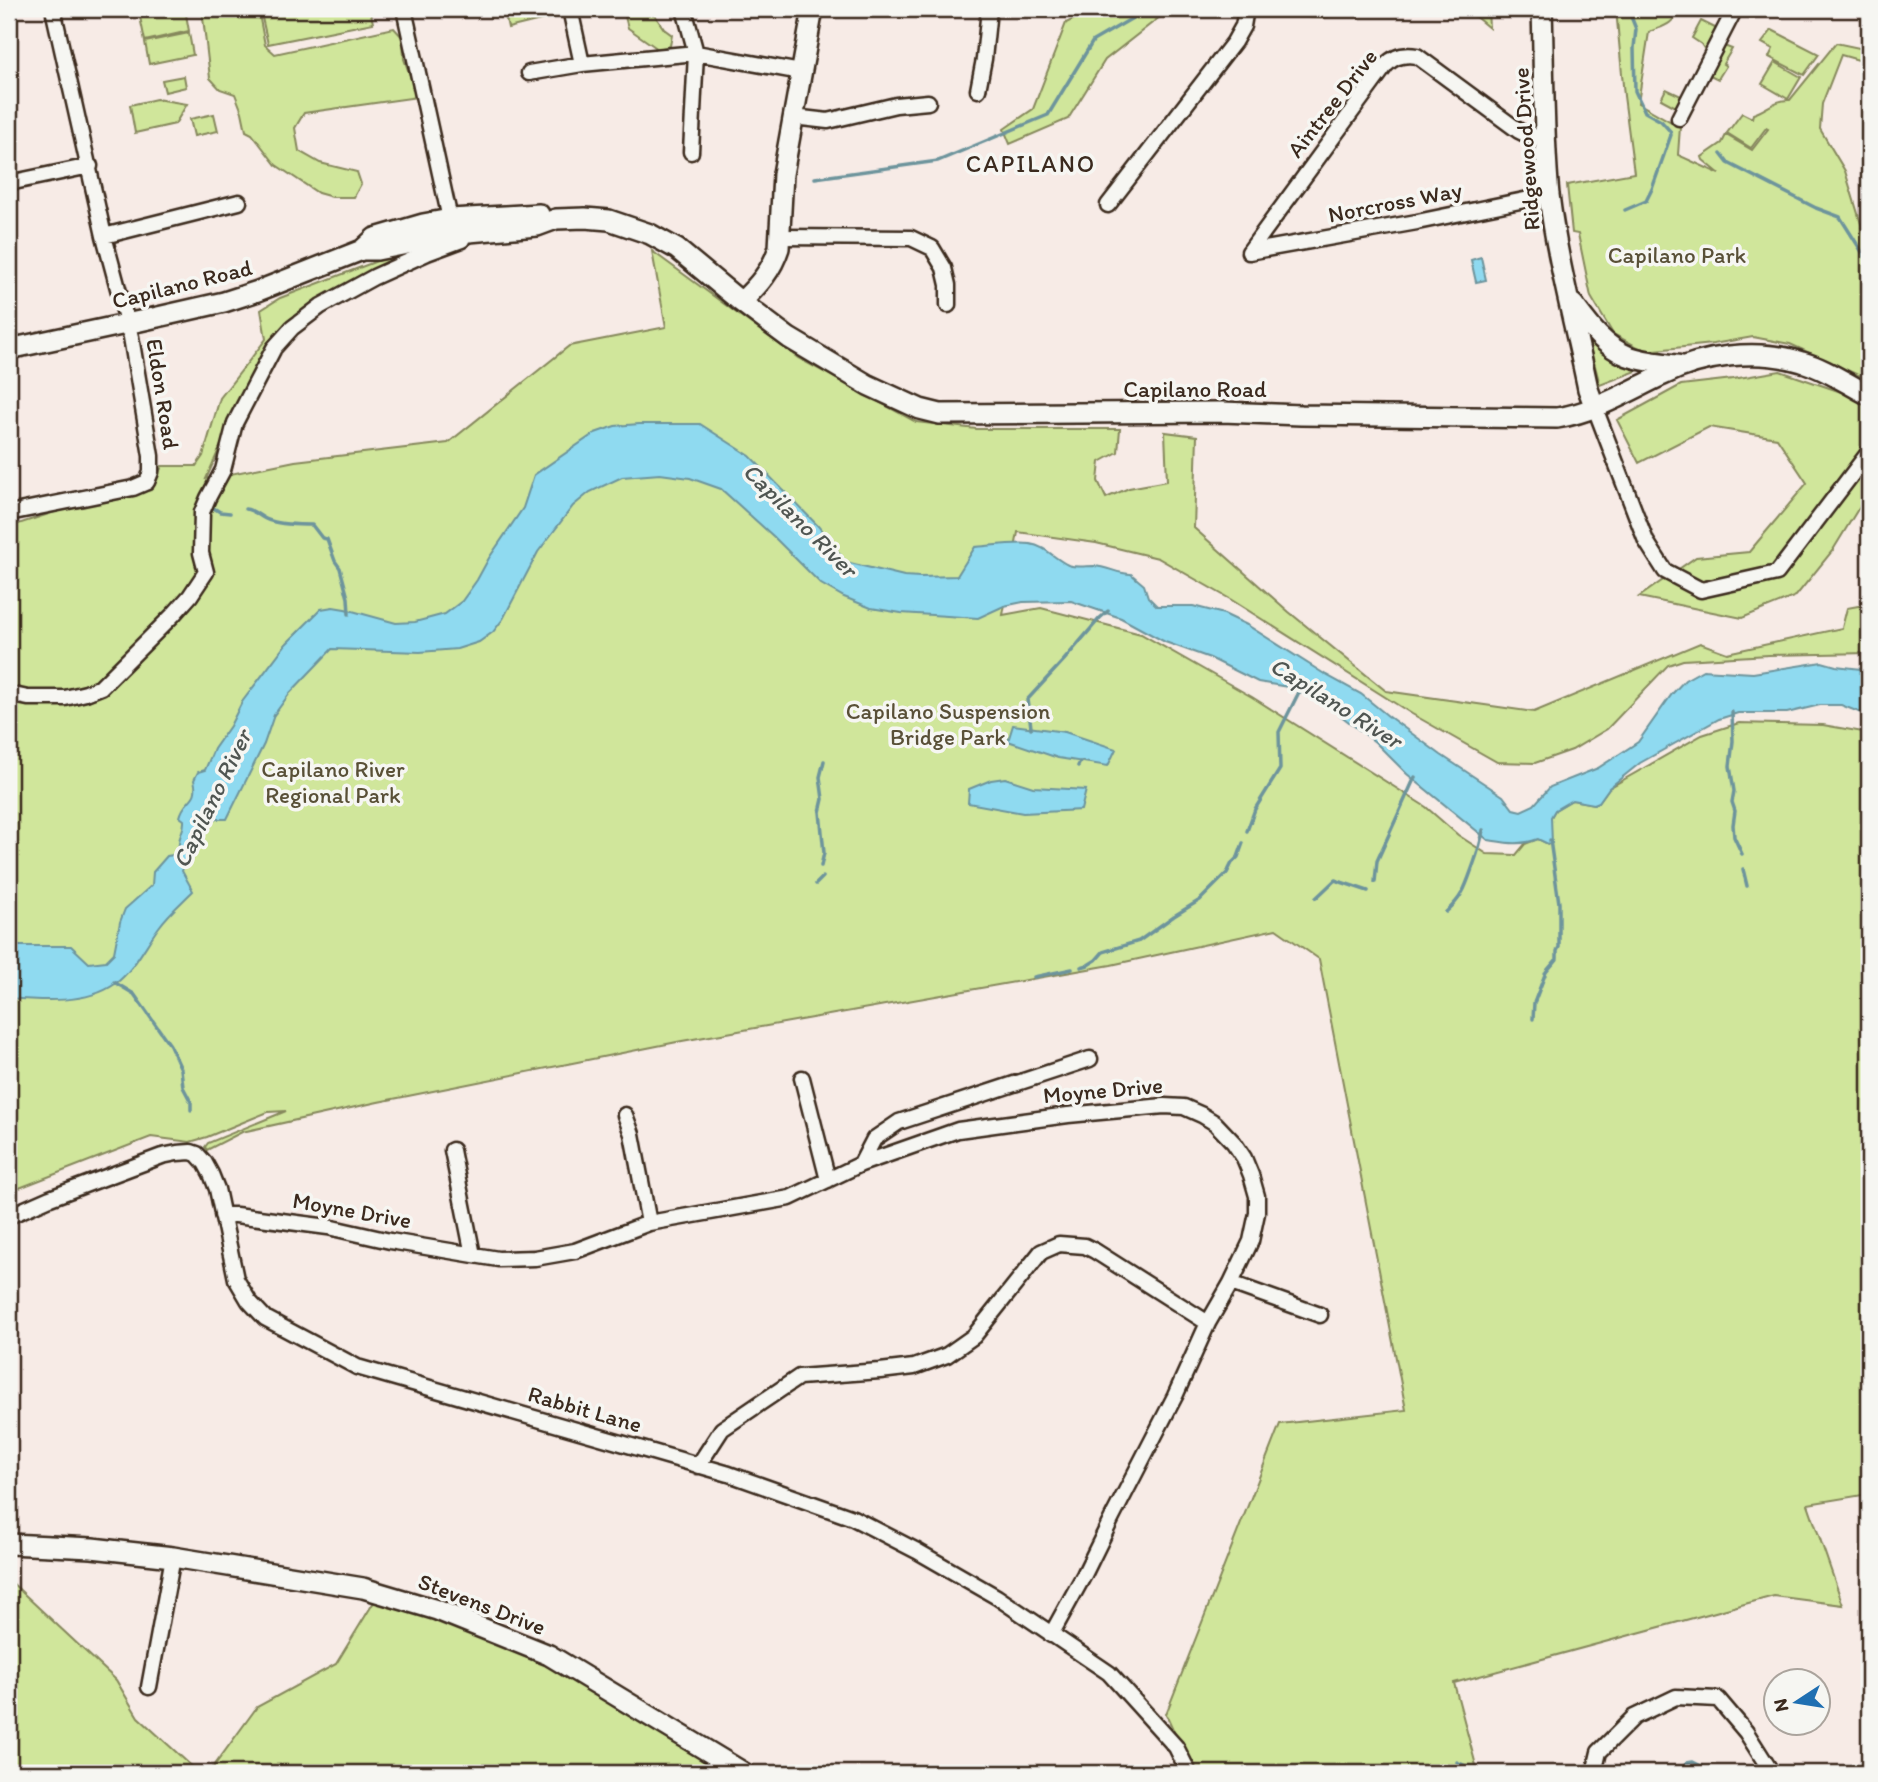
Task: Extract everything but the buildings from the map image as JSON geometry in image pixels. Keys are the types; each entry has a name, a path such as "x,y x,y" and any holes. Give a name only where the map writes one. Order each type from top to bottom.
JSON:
{"main road":[{"path":"741,302 762,281 779,248 783,174 813,9"},
{"name":"Ridgewood Drive","path":"1542,9 1549,195 1588,389 1595,408"},
{"name":"Capilano Road","path":"9,349 224,302 362,250 375,239 423,224 450,219 545,213 556,219"},
{"path":"469,232 484,224 514,221 526,214"},
{"path":"405,243 424,230 441,228 450,219"},
{"name":"Capilano Road","path":"362,250 377,250 469,232 537,226 556,219 609,220 649,234 677,249 789,338 869,385 920,409 940,414 1222,412 1536,418 1569,416 1595,408 1682,366 1756,355 1804,362 1869,395"},
{"path":"1570,299 1593,330 1619,352 1639,359 1682,366"},
{"name":"Stevens Drive","path":"9,1545 92,1548 173,1557 363,1588 437,1611 549,1656 744,1773"}],"street":[{"name":"Eldon Road","path":"9,513 143,484 149,478 151,456 127,324 104,236 53,9"},
{"path":"9,694 28,698 65,698 93,691 110,680 181,606 206,572 201,553 202,512 223,470 235,423 274,348 292,328 321,306 374,277 461,241 469,232 456,226 450,219 404,9"},
{"path":"570,9 582,64"},
{"path":"684,9 696,53 691,152"},
{"path":"978,90 989,9"},
{"path":"1108,205 1234,42 1243,26 1246,9"},
{"path":"1679,118 1735,9"},
{"path":"529,73 582,64 696,53 801,72"},
{"name":"Aintree Drive","path":"1249,252 1386,65 1394,58 1402,55 1417,56 1518,131 1546,139"},
{"path":"793,117 828,121 896,105 928,102"},
{"path":"9,183 90,166"},
{"name":"Norcross Way","path":"1249,252 1549,195"},
{"path":"104,236 239,202"},
{"path":"780,237 911,238 932,248 944,268 948,285 948,305"},
{"path":"1595,408 1646,541 1665,571 1701,590 1777,573 1869,452"},
{"name":"Moyne Drive","path":"862,1164 874,1139 899,1122 1090,1059"},
{"path":"802,1078 828,1180"},
{"name":"Moyne Drive","path":"222,1215 236,1214 328,1227 390,1241 498,1259 551,1256 592,1246 649,1223 790,1198 862,1164 958,1130 1068,1115 1164,1106 1191,1109 1214,1123 1234,1143 1244,1158 1255,1187 1255,1227 1251,1241 1208,1323 1175,1396 1051,1635"},
{"path":"625,1115 632,1134 649,1223"},
{"path":"452,1150 473,1255"},
{"name":"Rabbit Lane","path":"9,1216 162,1156 191,1152 197,1154 211,1174 217,1189 236,1279 249,1301 265,1318 357,1367 729,1474 853,1518 997,1597 1109,1673 1176,1747 1189,1773"},
{"path":"698,1466 722,1429 799,1377 914,1367 947,1355 974,1336 1041,1252 1059,1244 1085,1246 1095,1251 1208,1323"},
{"path":"1231,1283 1320,1315"},
{"path":"149,1687 173,1557"},
{"path":"1594,1773 1599,1752 1634,1717 1676,1697 1718,1699 1746,1732 1772,1773"}],"green space":[{"path":"185,9 189,31 145,41 140,17"},
{"path":"202,9 258,9 265,45 275,54 394,28 403,38 404,59 418,97 304,113 295,128 299,151 320,163 357,172 361,184 354,197 332,197 318,193 276,165 252,134 246,131 235,94 220,89 210,78"},
{"path":"260,9 370,9 373,23 268,44"},
{"path":"525,9 560,9 561,15 508,28 505,14"},
{"path":"623,9 655,9 654,14 664,29 672,35 670,46 658,49 628,28"},
{"path":"1094,9 1170,9 1105,60 1068,119 1010,144 1004,129 1033,109 1066,23"},
{"path":"1267,9 1364,9 1321,18 1267,14"},
{"path":"1466,9 1488,9 1489,28"},
{"name":"Capilano Park","path":"1616,9 1680,9 1671,22 1649,32 1638,103 1680,127 1678,155 1720,174 1702,157 1722,143 1726,135 1752,150 1768,129 1766,128 1751,148 1727,133 1742,113 1752,118 1753,114 1775,103 1790,100 1836,43 1869,50 1869,63 1841,55 1822,104 1820,129 1845,171 1869,250 1869,380 1790,344 1753,337 1645,351 1613,334 1591,297 1578,234 1572,233 1567,185 1634,173"},
{"path":"1701,21 1717,29 1705,50 1692,38"},
{"path":"1772,30 1819,54 1804,75 1769,57 1773,49 1762,43"},
{"path":"189,33 193,55 149,64 145,42"},
{"path":"1724,46 1732,49 1718,79 1708,74"},
{"path":"1775,62 1801,77 1788,99 1762,84"},
{"path":"184,76 186,87 165,92 162,80"},
{"path":"1666,89 1681,96 1676,107 1661,99"},
{"path":"156,99 187,104 175,124 135,133 130,105"},
{"path":"214,114 218,131 194,136 190,119"},
{"path":"432,246 324,298 302,312 289,325 233,418 206,479 295,461 448,443 569,346 666,327 652,251 798,358 916,422 977,429 1120,429 1118,452 1100,462 1098,481 1106,498 1129,488 1167,481 1165,432 1197,436 1194,528 1289,612 1386,691 1534,712 1700,643 1727,653 1842,628 1847,608 1869,604 1869,653 1683,660 1668,665 1607,729 1572,750 1535,763 1497,762 1412,714 1230,599 1158,558 1096,543 1018,532 1003,615 1041,608 1141,634 1252,697 1426,807 1458,835 1487,854 1516,855 1525,844 1538,839 1548,844 1551,817 1555,810 1572,800 1593,804 1599,802 1609,788 1702,735 1739,723 1823,725 1869,733 1869,1494 1808,1504 1843,1605 1774,1596 1454,1683 1478,1773 1193,1773 1166,1714 1280,1424 1406,1410 1319,959 1276,929 1111,965 682,1041 378,1102 242,1132 207,1150 205,1147 208,1143 286,1111 268,1112 190,1142 151,1137 9,1192 9,527 76,505 151,490 162,466 196,466 203,456 220,398 266,339 261,310 280,298 377,261"},
{"path":"1584,324 1647,367 1600,385"},
{"path":"1780,371 1847,394 1867,407 1869,491 1833,550 1796,596 1742,618 1639,597 1696,557 1749,552 1807,483 1777,438 1709,427 1639,463 1617,420 1681,385"},
{"path":"9,1580 116,1680 138,1717 199,1773 9,1773"},
{"path":"377,1597 534,1657 729,1773 209,1773 257,1707 336,1664"}],"water":[{"path":"1481,257 1486,280 1476,282 1471,260"},
{"name":"Capilano River","path":"700,424 750,456 818,526 846,562 904,576 957,576 975,547 1030,544 1040,547 1068,565 1094,566 1131,574 1144,585 1148,597 1157,606 1193,606 1224,614 1361,694 1441,755 1503,796 1513,809 1521,811 1534,805 1550,787 1598,768 1638,742 1672,694 1685,680 1703,670 1753,673 1822,662 1869,670 1869,716 1841,705 1820,705 1787,713 1738,713 1719,719 1640,763 1609,788 1599,802 1594,804 1572,800 1555,810 1551,817 1552,843 1538,839 1519,843 1488,840 1407,774 1375,742 1323,702 1288,687 1258,682 1210,658 1165,642 1121,618 1071,601 1023,602 1004,606 978,618 901,613 871,608 821,584 721,489 690,478 660,474 622,477 590,492 573,506 538,552 503,619 493,632 479,642 457,649 420,652 332,649 290,693 274,715 264,744 227,819 211,819 188,853 182,871 193,891 163,922 134,965 115,984 91,995 64,1000 9,998 9,946 71,946 89,963 106,961 114,953 125,909 152,885 153,872 167,856 173,855 179,849 184,824 180,817 195,792 194,780 198,772 205,770 214,749 242,702 286,644 321,609 345,609 396,623 415,622 445,614 462,601 477,580 523,508 534,475 595,433 615,426"},
{"path":"1013,725 1065,732 1116,749 1108,766 1058,758 1008,741"},
{"path":"1005,778 1033,787 1086,790 1081,810 1023,813 968,803 969,789 991,780"}],"waterway":[{"path":"815,178 938,161 1048,115 1093,41 1148,9"},
{"path":"1625,210 1646,201 1671,135 1661,121 1645,112 1635,91 1636,29 1628,9"},
{"path":"1721,154 1728,163 1816,208 1840,217 1869,263"},
{"path":"212,507 220,512 230,513"},
{"path":"245,509 267,520 312,525 322,538 327,539 340,568 349,614"},
{"path":"1028,707 1027,700 1108,611"},
{"name":"Capilano River","path":"1247,831 1255,809 1280,769 1279,732 1300,690"},
{"path":"1732,712 1730,766 1734,791 1733,825 1734,837 1742,854"},
{"path":"1030,719 1031,728"},
{"path":"821,866 824,853 820,777 824,761"},
{"path":"1078,766 1080,762"},
{"path":"1375,882 1377,861 1415,777"},
{"path":"1446,912 1457,901 1466,884 1483,830"},
{"path":"1533,1019 1534,1003 1546,972 1557,959 1559,947 1559,903 1550,840"},
{"path":"1081,967 1096,960 1103,952 1139,941 1200,900 1227,873 1238,857 1243,843"},
{"path":"1743,869 1747,886"},
{"path":"816,884 823,877"},
{"path":"1316,898 1335,880 1368,891"},
{"path":"1034,977 1072,969"},
{"path":"114,982 134,994 170,1045 181,1069 183,1087 191,1102 191,1110"},
{"path":"1457,1762 1481,1773"},
{"path":"1679,1773 1687,1763 1693,1762 1715,1773"},
{"path":"1556,1773 1575,1769"},
{"path":"1618,1771 1638,1773"}],"district":[{"name":"CAPILANO","path":"1031,164"}],"park label":[{"name":"Capilano Suspension Bridge Park","path":"948,724"},
{"name":"Capilano River Regional Park","path":"333,782"}]}
